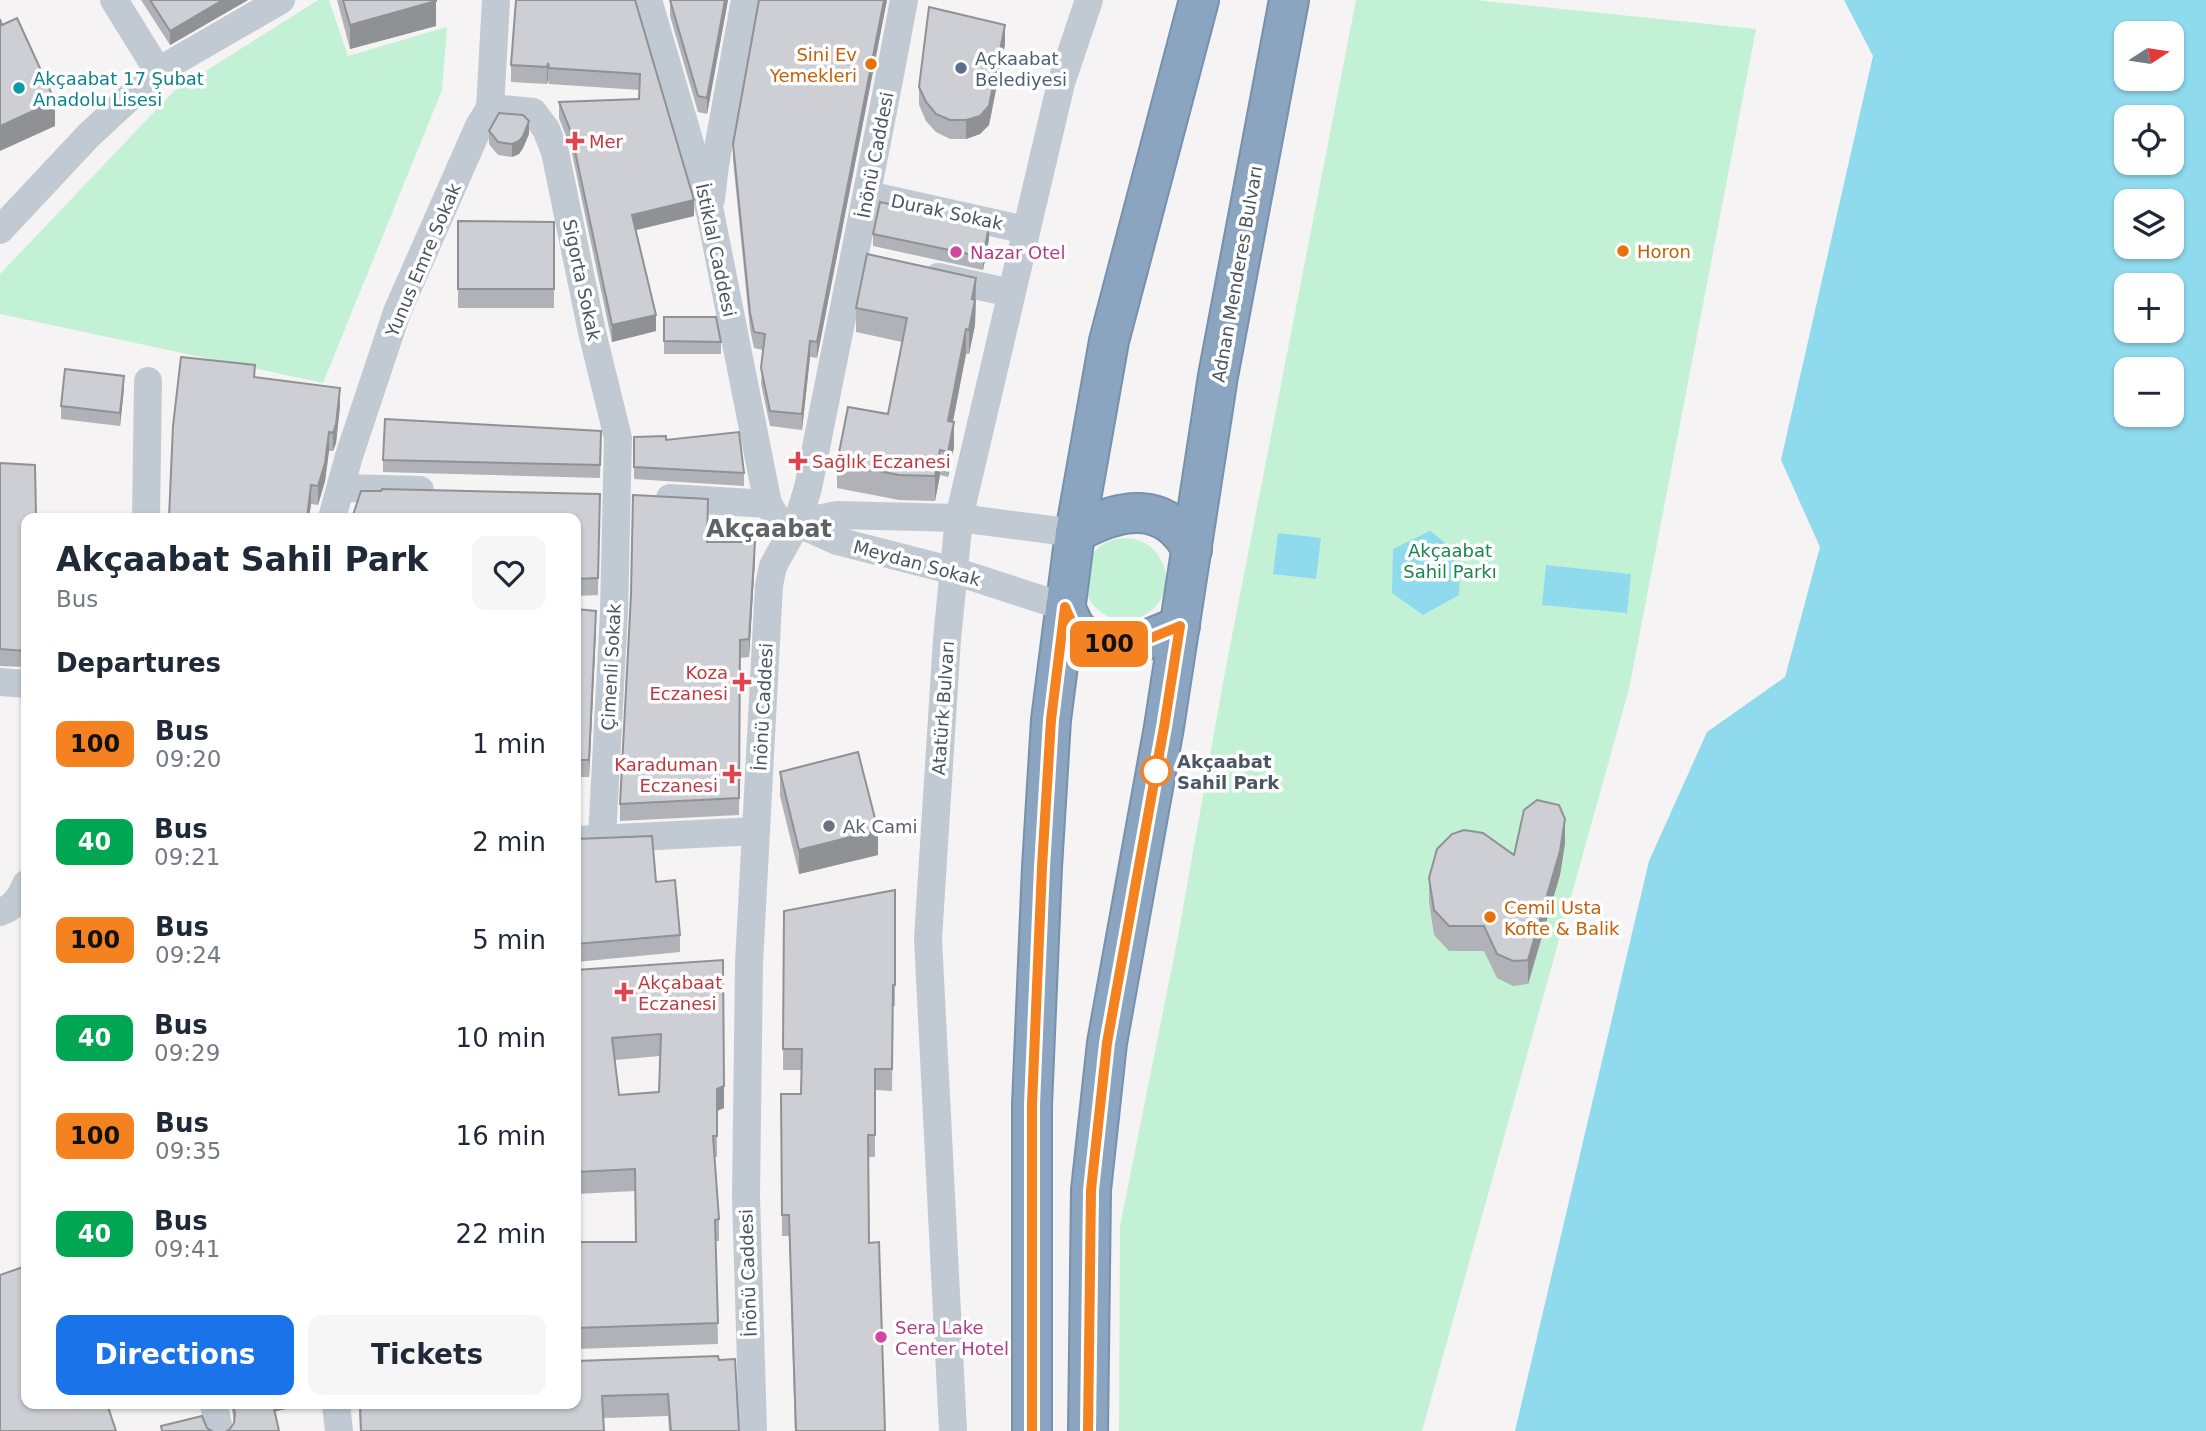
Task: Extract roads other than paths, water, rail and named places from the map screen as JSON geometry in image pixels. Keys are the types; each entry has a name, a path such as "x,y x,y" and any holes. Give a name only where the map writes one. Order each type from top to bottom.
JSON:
{"highway":[{"path":"1032,1431 1033,1077 1051,720 1075,533 1109,341 1199,0"},
{"name":"Adnan Menderes Bulvarı","path":"1088,1431 1091,1190 1106,1056 1164,727 1218,376 1289,0"},
{"path":"1075,533 1100,519 1116,514 1155,514 1184,535 1192,550"},
{"path":"1065,607 1074,628 1088,639 1105,644 1134,645 1180,626"}],"street":[{"path":"114,0 158,71"},
{"path":"0,230 89,135 158,71 281,0"},
{"name":"Yunus Emre Sokak","path":"334,513 349,456 397,312 479,126 490,108 496,0"},
{"name":"İstiklal Caddesi","path":"649,0 710,212 768,504 792,530"},
{"path":"710,212 715,165 745,0"},
{"name":"İnönü Caddesi","path":"753,1431 737,1361 746,1196 735,964 756,831 769,584 774,566 792,530 808,488 866,262 868,195 904,0"},
{"name":"Atatürk Bulvarı","path":"953,1431 928,939 947,639 960,518 1061,83 1089,0"},
{"name":"Sigorta Sokak","path":"490,108 533,112 546,129 555,152 592,332 618,438 604,495"},
{"name":"Durak Sokak","path":"868,195 1026,230"},
{"path":"919,273 1011,292"},
{"path":"146,513 148,381"},
{"path":"341,488 452,491"},
{"path":"604,495 768,504"},
{"name":"Çimenli Sokak","path":"589,839 604,495"},
{"name":"Meydan Sokak","path":"792,530 837,515 960,518 1075,533"},
{"name":"Meydan Sokak","path":"792,530 954,572 1065,607"},
{"path":"0,682 21,684"},
{"path":"589,839 756,831"},
{"path":"0,912 21,896"},
{"path":"215,1409 219,1431"},
{"path":"337,1409 339,1431"}],"water":[{"path":"1844,0 2206,0 2206,1431 1515,1431 1649,861 1707,732 1785,677 1820,547 1781,460 1873,56"},
{"path":"1430,531 1461,555 1459,595 1423,615 1392,593 1393,549"},
{"path":"1278,533 1321,538 1316,579 1273,574"},
{"path":"1546,565 1631,574 1627,613 1542,605"}],"place":[{"name":"Sini Ev Yemekleri","path":"871,64"},
{"name":"Açkaabat Belediyesi","path":"961,68"},
{"name":"Akçaabat 17 Şubat Anadolu Lisesi","path":"19,88"},
{"name":"Mer","path":"575,141"},
{"name":"Horon","path":"1623,251"},
{"name":"Nazar Otel","path":"956,252"},
{"name":"Sağlık Eczanesi","path":"798,461"},
{"name":"Koza Eczanesi","path":"742,682"},
{"name":"Akçaabat Sahil Park","path":"1156,771"},
{"name":"Karaduman Eczanesi","path":"732,774"},
{"name":"Ak Cami","path":"829,826"},
{"name":"Cemil Usta Kofte & Balik","path":"1490,917"},
{"name":"Akçabaat Eczanesi","path":"624,992"},
{"name":"Sera Lake Center Hotel","path":"881,1337"}],"district":[{"name":"Akçaabat","path":"769,529"}],"park label":[{"name":"Akçaabat Sahil Parkı","path":"1450,560"}]}
